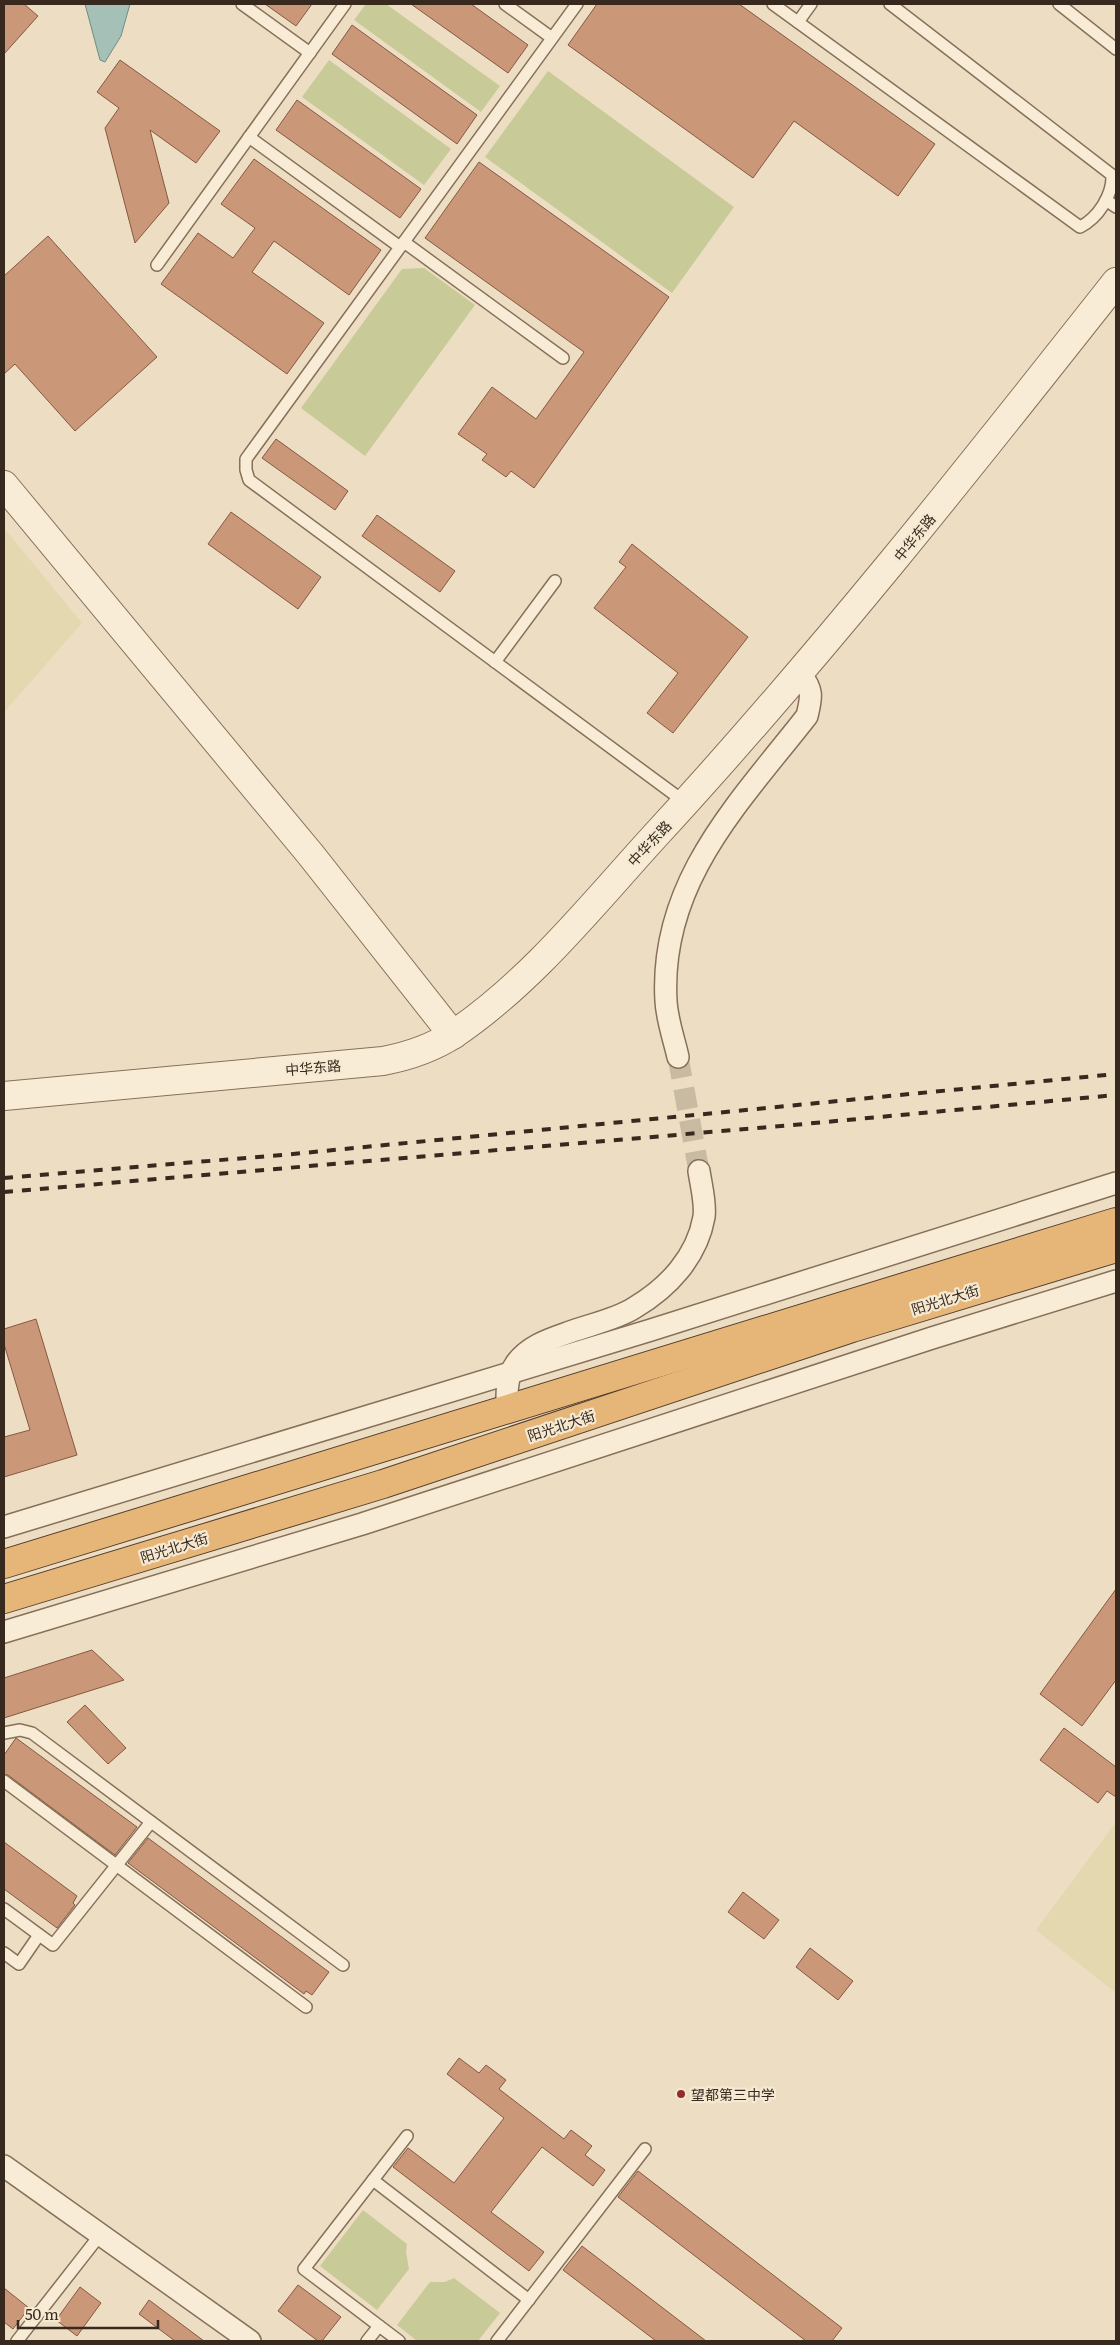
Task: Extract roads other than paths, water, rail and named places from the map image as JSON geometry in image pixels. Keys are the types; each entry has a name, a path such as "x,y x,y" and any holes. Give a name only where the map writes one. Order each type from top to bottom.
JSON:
{"highway":[{"name":"阳光北大街","path":"4,1564 364,1455 507,1409 1116,1222"},
{"name":"阳光北大街","path":"4,1599 383,1484 852,1328 1116,1248"}],"street":[{"name":"中华东路","path":"4,1096 383,1061 413,1055 453,1035 487,1010 527,974 686,803 800,673 914,538 1116,282"},
{"path":"4,485 311,856 453,1035"},
{"path":"678,1057 666,1004 666,976 669,945 680,902 714,834 808,716 812,696 809,684 800,673"},
{"path":"507,1409 507,1382 515,1364 526,1353 543,1342 633,1309 671,1282 686,1261 704,1216 700,1171"},
{"path":"4,1527 512,1372 1116,1183"},
{"path":"4,1632 380,1519 932,1338 1116,1281"},
{"path":"4,2166 250,2341"}],"lane":[{"path":"242,4 310,53"},
{"path":"157,265 345,4"},
{"path":"505,4 552,38"},
{"path":"577,4 246,459 246,470 249,480 686,803"},
{"path":"773,4 1080,227 1086,224 1106,200 1112,185 1112,175 890,4"},
{"path":"798,22 811,4"},
{"path":"1059,4 1116,48"},
{"path":"249,137 563,358"},
{"path":"1106,200 1116,207"},
{"path":"495,662 555,581"},
{"path":"4,1732 20,1730 32,1733 343,1965"},
{"path":"4,1781 306,2007"},
{"path":"4,1909 54,1945 151,1822"},
{"path":"4,1953 19,1964 40,1935"},
{"path":"399,2341 304,2269 406,2136"},
{"path":"497,2341 645,2149"},
{"path":"372,2180 529,2300"},
{"path":"17,2341 100,2235"},
{"path":"367,2341 379,2326"}],"water":[{"path":"85,4 130,4 121,36 105,62 100,60"}],"tunnel":[{"path":"678,1057 699,1171"}],"railway":[{"path":"4,1178 293,1154 1116,1074"},
{"path":"4,1192 793,1125 1116,1095"}],"place":[{"name":"望都第三中学","path":"681,2094"}]}
